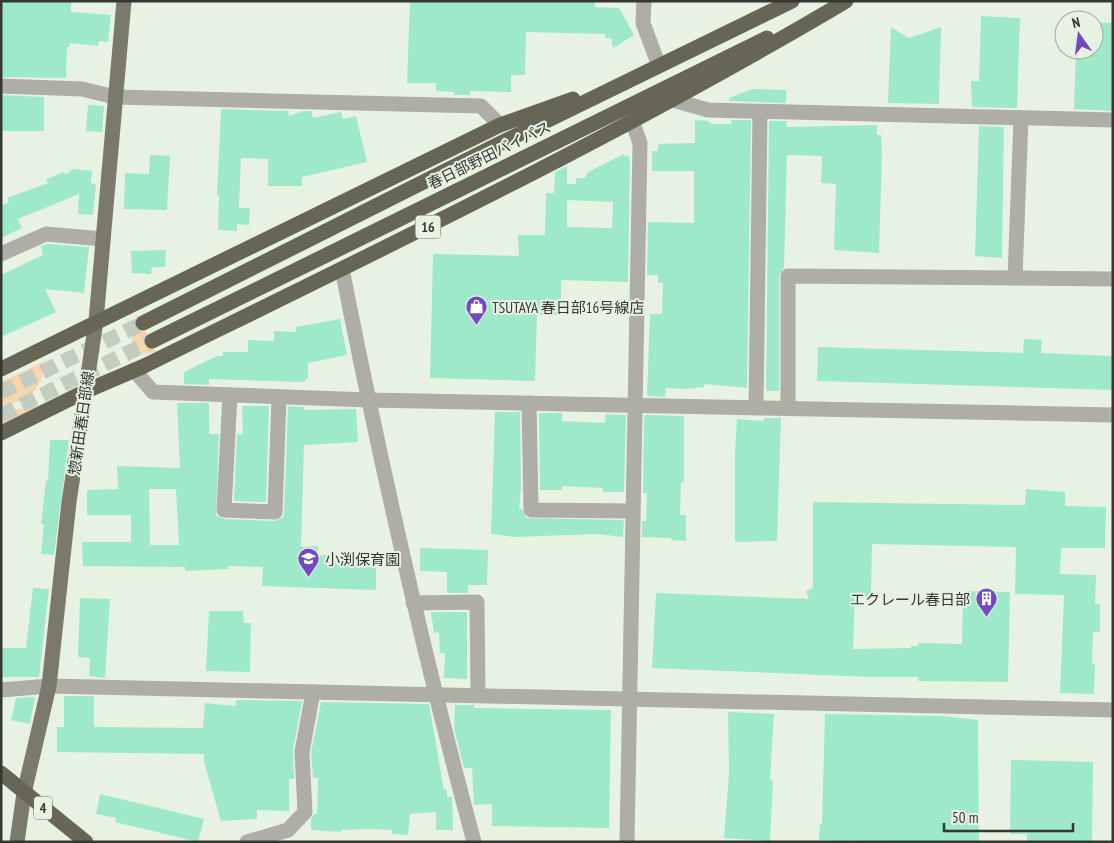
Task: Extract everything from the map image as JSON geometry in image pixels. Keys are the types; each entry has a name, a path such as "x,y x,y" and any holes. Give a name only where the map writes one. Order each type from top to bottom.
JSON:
{"highway":[{"name":"春日部野田バイパス","path":"143,323 792,1"},
{"name":"春日部野田バイパス","path":"152,341 844,1"},
{"name":"16","path":"1,433 86,390 134,370 525,179 748,59 844,1"},
{"path":"1,369 500,125 642,74"},
{"name":"4","path":"1,772 24,793 86,842"}],"main road":[{"name":"惣新田春日部線","path":"16,842 24,793 49,686 70,502 96,321 124,1"}],"street":[{"path":"644,1 643,23 660,66"},
{"path":"1,86 82,89 115,97 481,106 500,125"},
{"path":"673,100 708,110 1113,120"},
{"path":"756,408 760,112"},
{"path":"1015,278 1021,118"},
{"path":"627,842 628,699 636,406 640,143 632,121"},
{"path":"1,254 46,234 103,239"},
{"path":"342,269 368,400 413,603 434,694 474,842"},
{"path":"788,408 788,276 1113,279"},
{"path":"134,370 153,392 529,404 1113,415"},
{"path":"230,395 224,510 274,512 279,397"},
{"path":"529,404 531,510 633,511"},
{"path":"413,603 477,602 478,695"},
{"path":"1,690 49,686 1113,710"},
{"path":"247,842 288,830 305,812 302,752 313,692"}],"shaded area":[{"path":"137,314 156,352 129,356"},
{"path":"45,361 41,379 33,393 20,401 1,404 1,382"},
{"path":"36,402 37,405 34,411 1,425 1,412 25,408"}],"building":[{"path":"1,1 71,1 71,12 111,15 108,42 99,41 98,46 70,43 70,47 67,47 66,78 1,77"},
{"path":"410,1 595,1 595,7 619,8 634,35 613,48 611,38 605,38 605,34 526,32 525,75 511,75 511,92 470,91 470,95 454,95 454,92 436,91 436,83 407,83"},
{"path":"981,16 1020,18 1017,108 972,107 971,81 979,81"},
{"path":"1104,23 1113,23 1113,111 1074,109 1076,60 1104,60"},
{"path":"891,27 909,38 941,27 939,104 888,103"},
{"path":"752,89 786,90 786,103 729,101 729,98"},
{"path":"1,95 44,97 44,131 1,131"},
{"path":"88,105 104,106 102,132 86,131"},
{"path":"221,109 289,111 288,116 311,111 313,118 341,112 343,119 356,116 367,162 302,177 302,186 268,186 268,159 241,158 239,208 250,208 249,225 237,224 237,231 218,230 219,196 217,196"},
{"path":"695,120 708,121 711,124 732,124 731,120 751,120 747,388 704,384 704,387 686,389 666,388 665,397 647,396 650,314 662,314 663,283 658,283 658,275 647,275 648,222 694,223 694,171 652,171 652,151 658,151 658,144 695,143"},
{"path":"769,121 786,121 787,127 877,125 877,135 881,135 882,154 879,253 834,250 836,184 821,183 822,156 787,155 784,268 779,276 779,391 766,391"},
{"path":"979,126 1004,127 1002,258 975,256"},
{"path":"624,154 625,157 628,155 630,160 628,282 561,280 561,315 537,315 535,381 430,378 433,254 519,256 518,235 545,235 546,193 554,193 555,172 567,166 567,184 576,184 576,178 585,178 588,172","holes":["567,200 613,202 612,228 567,227"]},
{"path":"150,155 170,156 167,210 124,209 125,173 149,174"},
{"path":"73,169 92,171 91,183 96,184 93,215 78,214 79,194 18,219 22,228 1,238 1,206 9,202 7,198 48,183 46,179 64,172 65,175"},
{"path":"48,244 89,247 84,293 45,289 56,312 1,337 1,275 43,255 41,246"},
{"path":"166,250 165,267 152,267 151,274 132,273 131,251"},
{"path":"340,319 347,355 308,363 308,379 305,379 305,382 209,379 209,385 184,384 184,372 217,356 223,356 223,352 248,352 248,340 274,341 274,331 296,332 296,327"},
{"path":"1024,339 1042,340 1041,353 1113,356 1113,390 817,381 818,347 1023,353"},
{"path":"177,403 209,403 209,434 219,434 216,515 224,519 275,521 283,517 284,512 288,406 304,407 304,410 356,409 358,442 304,445 301,547 318,546 318,555 359,557 358,567 376,567 376,590 262,586 263,567 228,566 228,569 185,571 185,567 83,566 82,542 131,542 131,515 87,515 87,490 118,489 117,466 180,468","holes":["149,489 176,489 179,545 150,545"]},
{"path":"242,406 269,406 266,502 234,501 237,434 243,434"},
{"path":"495,412 520,412 521,489 519,509 522,509 526,518 624,520 623,537 597,534 515,537 491,534"},
{"path":"539,413 562,413 562,421 605,423 606,414 626,415 624,492 603,492 603,488 562,486 562,490 540,490"},
{"path":"646,415 684,416 684,482 681,482 680,515 686,515 686,541 671,540 671,538 642,537 642,521 646,521 647,493 643,493 644,417"},
{"path":"764,418 781,418 777,541 735,542 737,419 764,421"},
{"path":"50,440 69,440 54,555 41,554 44,525 41,524 46,480 48,481"},
{"path":"1026,489 1065,492 1065,506 1106,507 1105,548 1061,548 1060,574 1096,575 1095,604 1100,604 1100,632 1093,632 1094,694 1060,693 1064,595 1015,594 1016,547 872,544 871,597 855,597 853,649 911,648 911,646 918,646 918,643 962,644 963,591 1010,592 1008,682 918,681 918,677 870,677 652,668 656,593 809,599 806,591 813,588 813,502 1025,505"},
{"path":"420,548 488,550 487,585 468,585 468,593 447,593 447,572 420,571"},
{"path":"33,588 49,589 39,677 1,677 1,648 26,648"},
{"path":"80,598 110,599 105,678 89,676 90,658 78,657"},
{"path":"209,611 243,611 244,623 251,623 250,672 206,671"},
{"path":"431,612 467,612 467,679 444,678 445,653 440,653 439,632 434,633"},
{"path":"64,696 94,696 94,727 203,728 205,703 235,706 236,700 302,701 293,751 294,779 289,779 289,811 257,810 257,819 221,821 204,762 204,754 57,752 57,727 64,727"},
{"path":"35,697 30,724 11,720 16,698"},
{"path":"321,702 429,704 444,790 447,790 447,797 452,797 453,830 436,830 436,812 410,814 408,835 392,834 392,830 341,830 341,832 311,830 311,819 314,814 317,814 318,778 313,778 311,753"},
{"path":"455,705 474,705 474,708 611,710 609,828 492,826 492,804 474,805 472,768 464,768 454,728"},
{"path":"728,712 774,714 770,780 773,781 770,841 724,838 729,773"},
{"path":"825,714 943,716 978,720 979,842 819,840 820,824 822,824"},
{"path":"1011,760 1093,762 1092,842 1027,842 1027,834 1010,834"},
{"path":"100,794 204,819 198,842 115,822 116,818 96,814"}],"tunnel":[{"path":"1,392 143,323"},
{"path":"1,415 152,341"}],"place":[{"name":"TSUTAYA 春日部16号線店","path":"476,326"},
{"name":"小渕保育園","path":"309,578"},
{"name":"エクレール春日部","path":"986,618"}]}
